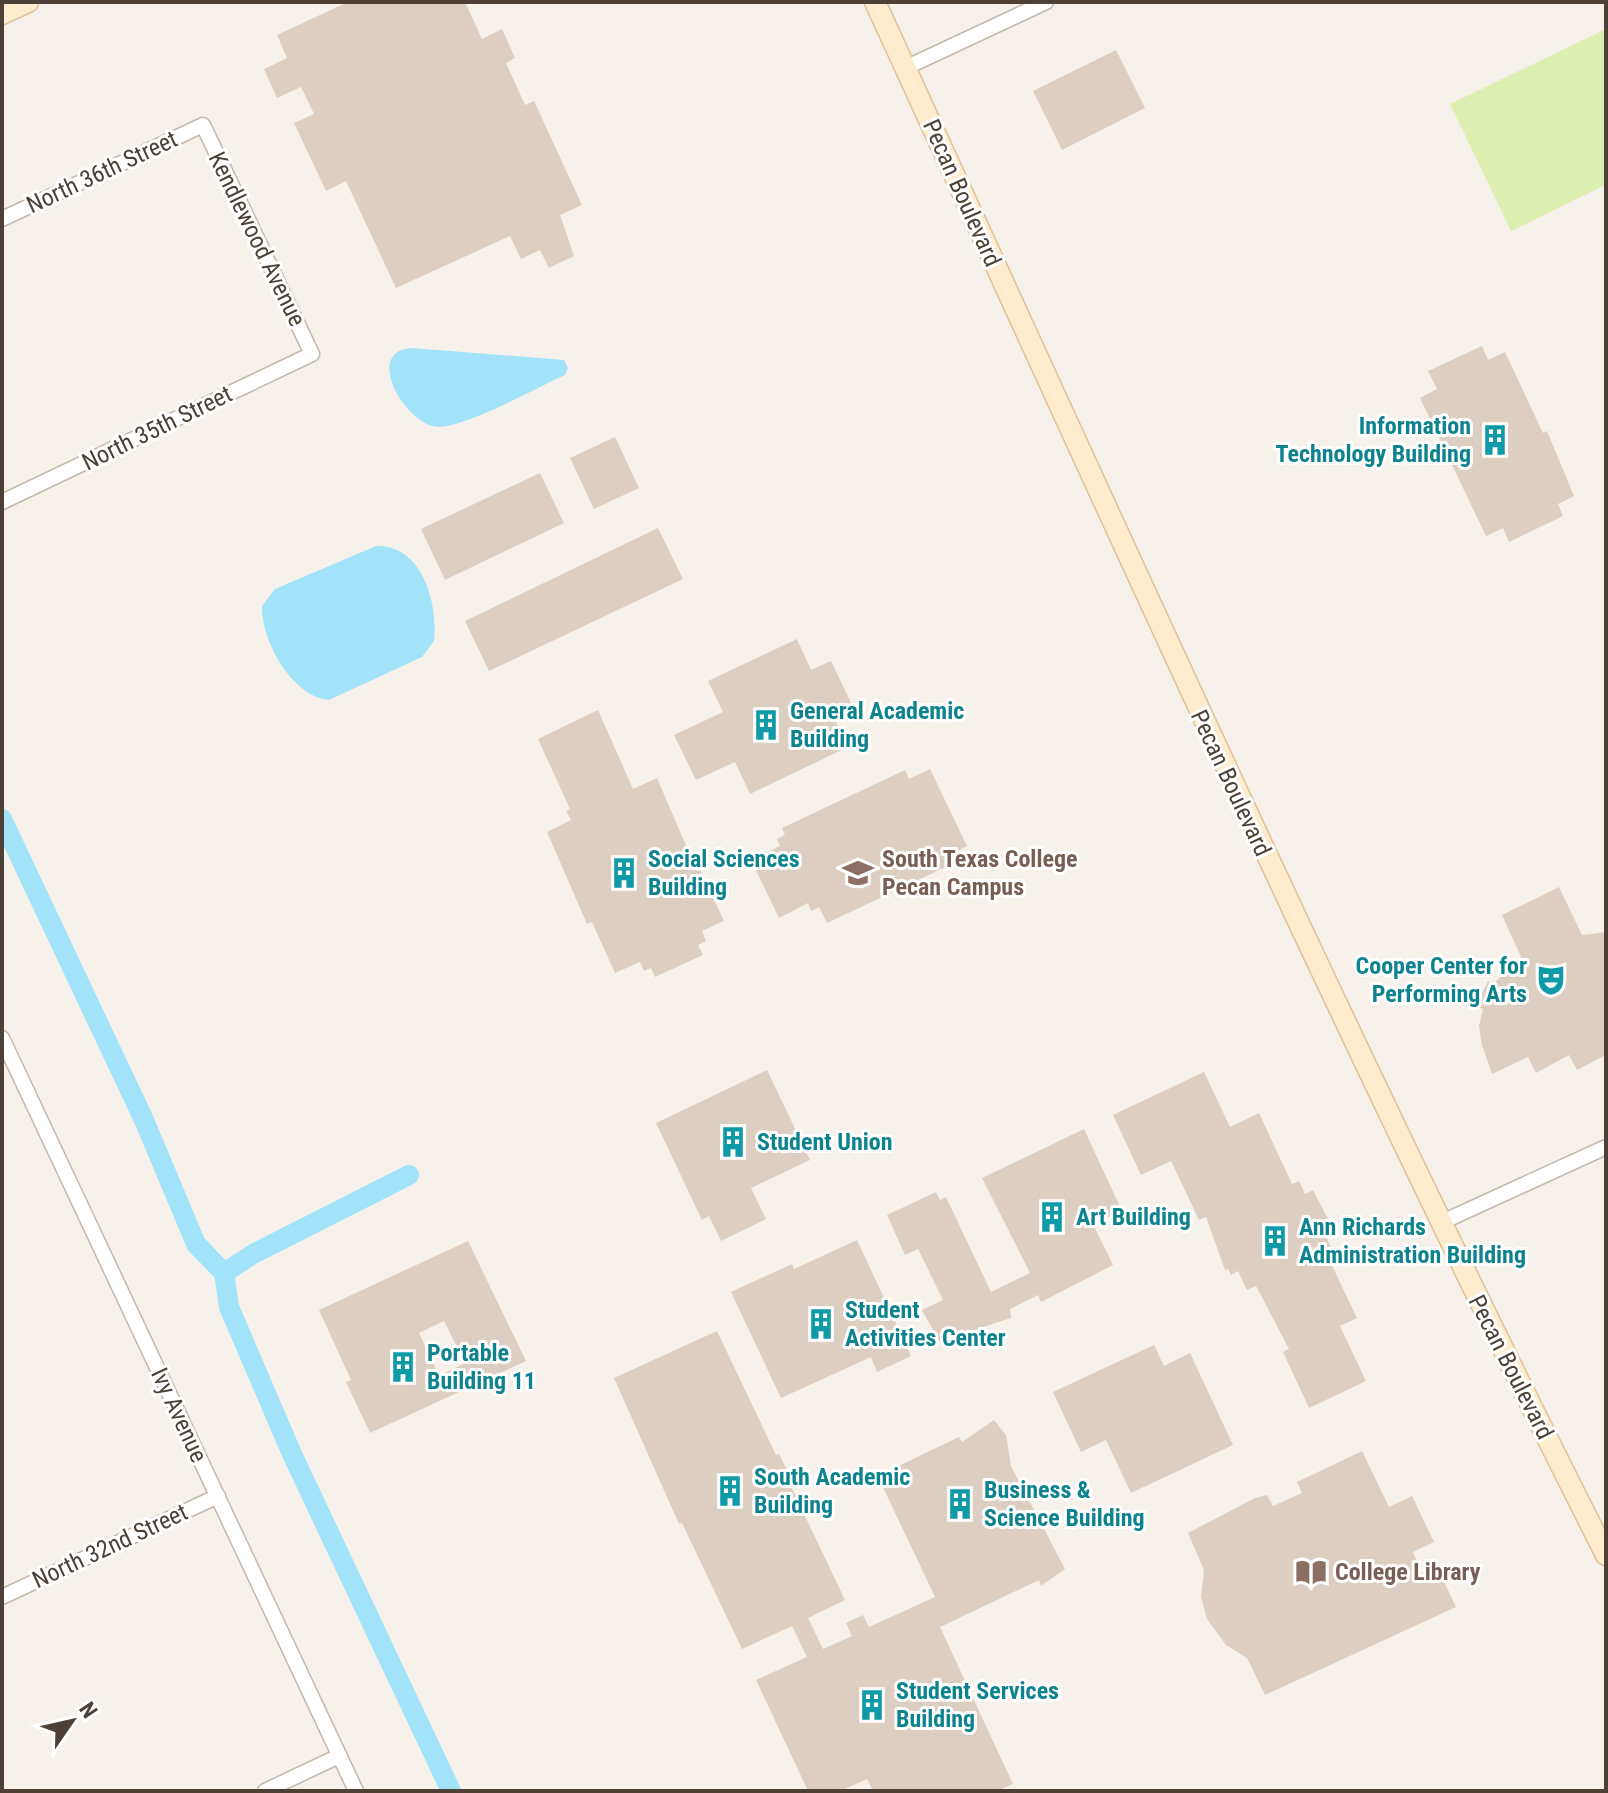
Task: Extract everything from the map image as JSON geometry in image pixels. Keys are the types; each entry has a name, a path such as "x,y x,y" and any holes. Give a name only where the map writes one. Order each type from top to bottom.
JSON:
{"main road":[{"path":"2,14 28,2"},
{"name":"Pecan Boulevard","path":"875,2 1191,698 1440,1223 1606,1555"}],"street":[{"path":"905,68 1046,2"},
{"name":"North 36th Street","path":"2,219 203,125"},
{"name":"Kendlewood Avenue","path":"203,125 312,354"},
{"name":"North 35th Street","path":"2,502 312,354"},
{"name":"Ivy Avenue","path":"2,1038 356,1791"},
{"path":"1440,1223 1606,1147"},
{"name":"North 32nd Street","path":"2,1597 218,1496"},
{"path":"265,1791 339,1756"}],"green space":[{"path":"1606,29 1606,185 1511,231 1450,104"}],"water":[{"path":"412,348 564,360 568,368 565,375 502,406 466,421 438,427 413,415 394,388 390,361 397,352"},
{"path":"376,546 392,548 405,555 424,579 433,610 434,641 422,657 329,700 315,696 303,689 281,665 267,635 262,606 275,589"}],"building":[{"path":"348,2 465,2 482,39 502,29 515,58 506,63 525,105 534,101 582,205 560,215 574,256 549,268 540,250 521,259 510,236 396,288 346,181 326,191 294,123 314,114 301,87 277,98 264,69 287,58 277,35"},
{"path":"1116,50 1145,108 1062,150 1033,91"},
{"name":"Information Technology Building","path":"1482,346 1488,360 1505,352 1543,433 1547,431 1574,496 1558,504 1563,516 1509,542 1503,528 1486,536 1420,398 1437,389 1428,371"},
{"path":"615,437 639,488 594,509 570,458"},
{"path":"540,473 564,523 445,580 421,529"},
{"path":"658,528 683,579 489,671 465,621"},
{"name":"General Academic Building","path":"797,639 811,670 831,661 853,707 833,716 848,747 750,794 735,762 696,780 674,735 723,712 708,681"},
{"name":"Social Sciences Building","path":"598,710 633,789 657,778 697,871 700,870 724,921 702,931 706,941 698,945 703,955 655,977 651,968 644,971 640,962 615,973 592,922 587,924 547,832 571,820 566,811 570,809 538,739"},
{"path":"930,769 967,846 948,856 952,864 827,923 819,907 811,911 808,903 779,918 751,860 780,846 777,839 785,835 782,828 905,770 909,779"},
{"name":"Cooper Center for Performing Arts","path":"1559,887 1582,935 1606,932 1606,1055 1577,1070 1569,1055 1536,1073 1528,1057 1492,1074 1479,1026 1483,1009 1477,1007 1488,981 1493,984 1521,957 1502,915"},
{"name":"Student Union","path":"767,1070 810,1160 751,1188 766,1219 721,1241 709,1216 702,1220 656,1123"},
{"name":"Ann Richards Administration Building","path":"1204,1072 1230,1127 1259,1113 1292,1184 1299,1181 1305,1194 1313,1190 1329,1221 1332,1233 1326,1236 1332,1250 1326,1253 1357,1318 1340,1326 1366,1381 1309,1408 1283,1352 1289,1349 1256,1286 1247,1290 1238,1271 1231,1275 1228,1269 1225,1270 1206,1217 1199,1220 1171,1161 1141,1175 1113,1115"},
{"name":"Art Building","path":"1084,1129 1122,1211 1093,1224 1113,1265 1041,1302 1038,1295 1010,1309 1011,1318 980,1328 951,1346 949,1342 942,1346 922,1310 943,1300 918,1249 905,1255 887,1215 936,1192 940,1200 946,1197 991,1292 1030,1273 982,1178"},
{"name":"Student Activities Center","path":"857,1240 911,1356 877,1372 871,1357 781,1398 731,1292 792,1264 794,1269"},
{"path":"468,1241 526,1361 370,1433 346,1382 351,1380 319,1310","holes":["444,1321 465,1363 439,1376 419,1333"]},
{"path":"717,1331 776,1455 779,1454 789,1474 786,1476 845,1600 808,1618 823,1649 852,1636 846,1623 863,1615 869,1627 935,1597 880,1481 890,1476 888,1471 959,1437 962,1442 994,1420 1006,1435 1011,1466 1065,1569 1041,1586 1039,1580 940,1627 1013,1784 997,1791 873,1791 867,1779 840,1791 808,1791 756,1680 807,1657 792,1626 742,1649 682,1523 679,1524 614,1378"},
{"path":"1154,1345 1164,1366 1190,1353 1233,1445 1131,1493 1106,1440 1081,1452 1053,1392"},
{"name":"College Library","path":"1362,1451 1389,1507 1412,1496 1434,1542 1413,1552 1425,1581 1440,1573 1456,1607 1265,1695 1247,1658 1226,1645 1207,1619 1201,1597 1204,1570 1188,1533 1255,1498 1267,1495 1273,1506 1302,1493 1297,1482"}],"waterway":[{"path":"2,819 144,1120 196,1244 224,1273 253,1254 409,1175"},
{"path":"224,1273 229,1307 292,1454 451,1791"}],"place":[{"name":"Information Technology Building","path":"1495,440"},
{"name":"General Academic Building","path":"766,725"},
{"name":"Social Sciences Building","path":"624,873"},
{"name":"South Texas College Pecan Campus","path":"858,873"},
{"name":"Cooper Center for Performing Arts","path":"1551,980"},
{"name":"Student Union","path":"733,1142"},
{"name":"Art Building","path":"1052,1217"},
{"name":"Ann Richards Administration Building","path":"1275,1241"},
{"name":"Student Activities Center","path":"821,1324"},
{"name":"Portable Building 11","path":"403,1367"},
{"name":"South Academic Building","path":"730,1491"},
{"name":"Business & Science Building","path":"960,1504"},
{"name":"College Library","path":"1311,1572"},
{"name":"Student Services Building","path":"872,1705"}]}
